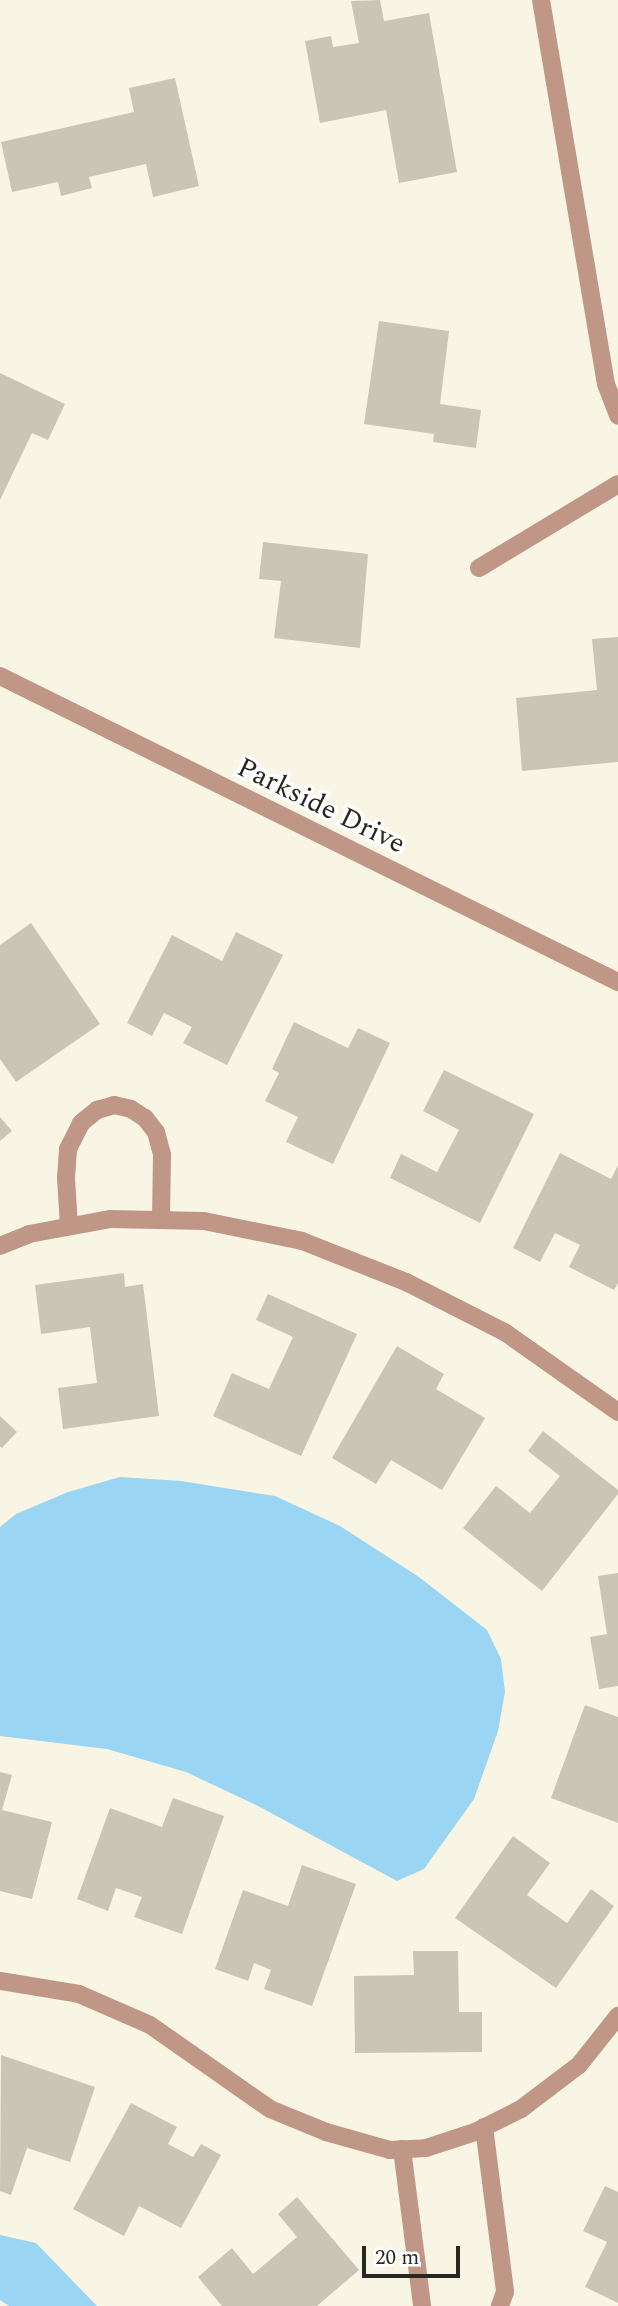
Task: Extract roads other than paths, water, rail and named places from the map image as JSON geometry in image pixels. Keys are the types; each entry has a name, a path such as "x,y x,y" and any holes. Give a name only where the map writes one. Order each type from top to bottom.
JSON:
{"street":[{"path":"541,0 606,383 618,416"},
{"path":"479,568 618,484"},
{"name":"Parkside Drive","path":"0,676 618,982"},
{"path":"69,1226 66,1178 68,1149 81,1123 97,1110 114,1105 131,1109 145,1118 156,1132 162,1155 161,1220"},
{"path":"0,1246 29,1234 110,1219 204,1221 302,1241 406,1282 506,1333 618,1412"},
{"path":"0,1981 79,1994 150,2025 270,2109 326,2132 390,2150 426,2148 484,2127 522,2109 579,2065 618,2016"},
{"path":"484,2127 505,2292 500,2306"},
{"path":"401,2149 422,2306"}],"water":[{"path":"120,1477 181,1481 275,1496 340,1526 419,1577 487,1630 501,1659 505,1692 498,1731 474,1799 424,1869 397,1881 258,1806 186,1772 107,1749 0,1736 0,1527 16,1514 68,1492"},
{"path":"0,2235 36,2243 97,2306 9,2306 0,2300"}]}
